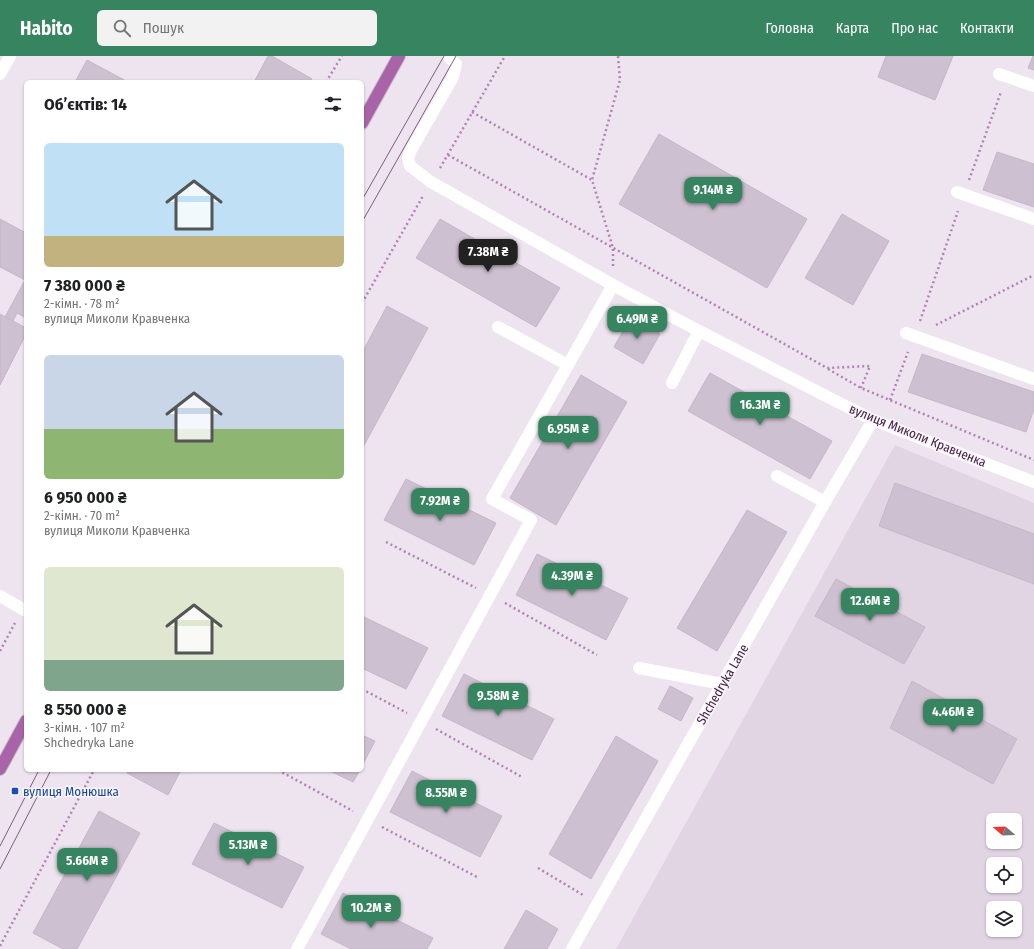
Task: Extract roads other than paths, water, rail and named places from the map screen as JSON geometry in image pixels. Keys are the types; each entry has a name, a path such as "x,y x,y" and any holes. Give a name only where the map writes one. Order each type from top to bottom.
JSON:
{"main road":[{"path":"364,119 399,56"},
{"path":"0,769 24,725"}],"street":[{"path":"0,74 10,56"},
{"name":"вулиця Миколи Кравченка","path":"448,56 456,64 453,76 411,150 408,158 410,166 431,182 613,285 873,420 1034,482"},
{"path":"1002,75 1034,86"},
{"path":"960,194 1034,219"},
{"path":"298,949 530,520 492,499 613,285"},
{"path":"498,327 568,366"},
{"path":"672,383 699,331"},
{"path":"910,335 1034,378"},
{"name":"Shchedryka Lane","path":"572,949 873,420"},
{"path":"778,476 825,502"},
{"path":"0,596 24,609"},
{"path":"639,668 722,684"}],"tram line":[{"path":"364,196 444,56"},
{"path":"364,218 456,56"},
{"path":"0,846 38,772"},
{"path":"0,869 50,772"}],"place":[{"name":"вулиця Монюшка","path":"15,791"}]}
